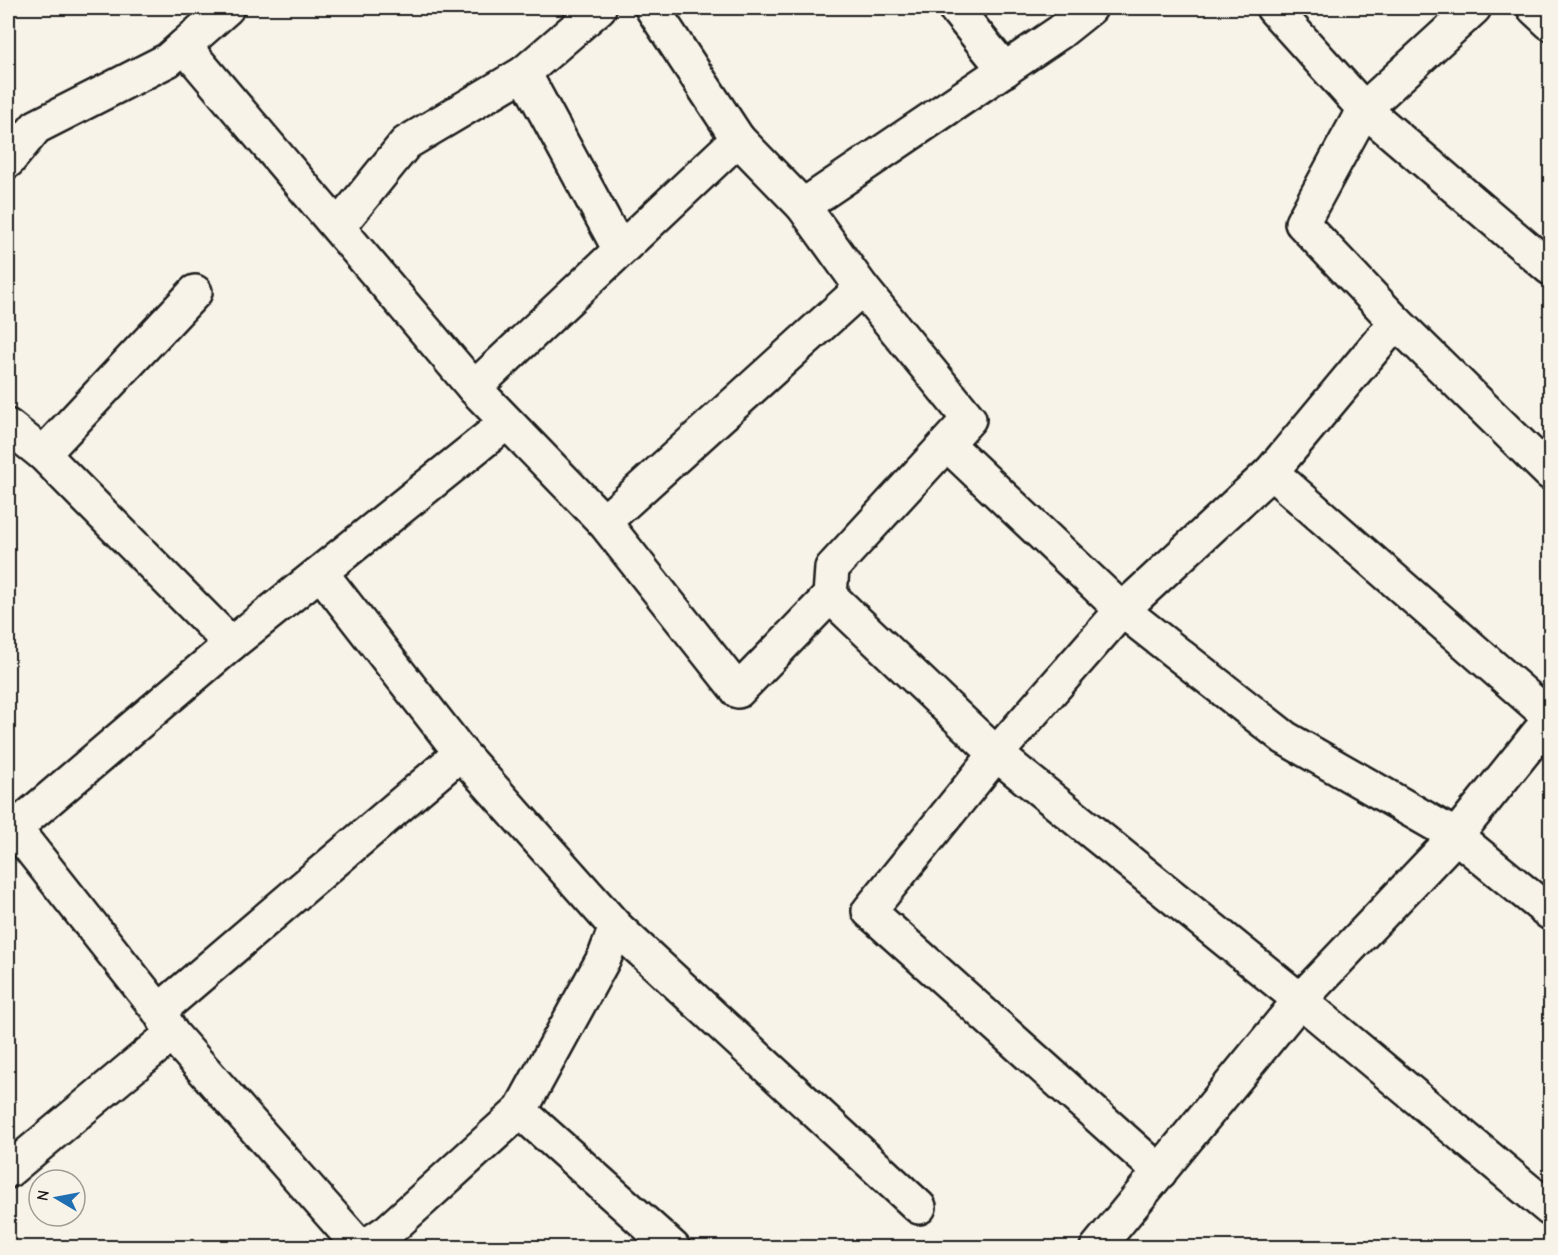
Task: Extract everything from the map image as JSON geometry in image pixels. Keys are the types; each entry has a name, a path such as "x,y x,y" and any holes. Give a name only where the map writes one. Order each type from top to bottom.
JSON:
{"street":[{"path":"338,227 406,143 524,73 599,8"},
{"path":"184,46 474,388 604,522 738,691 830,596 832,568 969,419 862,288 802,206 738,139 652,8"},
{"path":"955,8 1005,70"},
{"path":"802,206 1005,70 1090,8"},
{"path":"1273,8 1364,109 1551,268"},
{"path":"1474,8 1364,109 1302,223 1396,322 1551,473"},
{"path":"1534,8 1551,23"},
{"path":"12,147 36,127 168,60 184,46 208,13"},
{"path":"524,73 620,250"},
{"path":"474,388 738,139"},
{"path":"604,522 862,288"},
{"path":"43,454 195,292"},
{"path":"1160,1172 869,911 996,754 1122,610 1271,472 1396,322"},
{"path":"506,423 11,824 165,1022 379,1243 520,1111 605,956 616,927"},
{"path":"8,426 43,454 231,644"},
{"path":"947,444 1122,610 1286,738 1456,836 1551,913"},
{"path":"1098,1247 1300,1000 1456,836 1551,718 1271,472"},
{"path":"321,573 461,753 616,927 919,1207"},
{"path":"830,596 996,754 1300,1000 1551,1209"},
{"path":"8,1171 165,1022 461,753"},
{"path":"520,1111 673,1248"}]}
